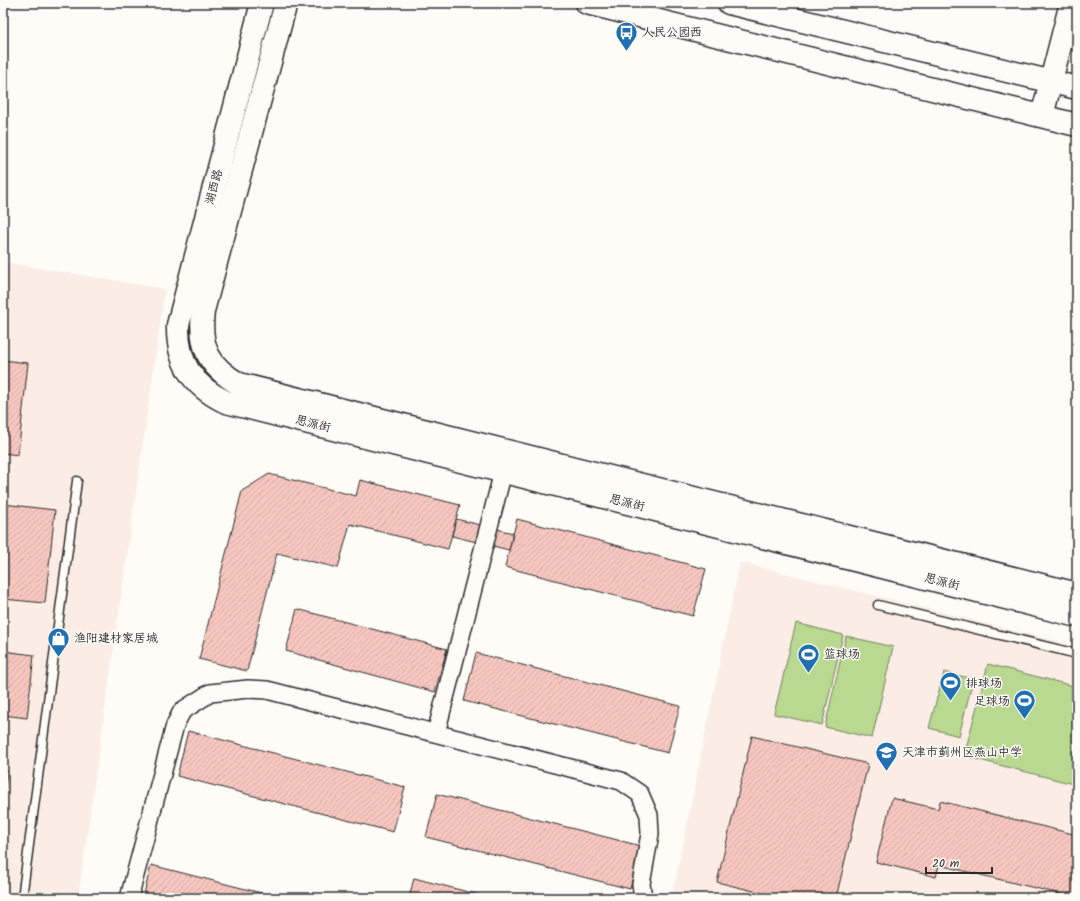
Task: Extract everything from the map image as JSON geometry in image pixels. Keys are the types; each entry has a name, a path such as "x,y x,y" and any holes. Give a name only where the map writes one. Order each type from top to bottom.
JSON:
{"street":[{"name":"湖西路","path":"188,371 180,355 177,341 178,325 262,3"},
{"name":"湖西路","path":"210,359 203,345 201,327 203,311 286,3"},
{"path":"587,3 1077,125"},
{"path":"729,3 1077,88"},
{"path":"1042,116 1071,3"},
{"name":"思源街","path":"210,359 223,374 239,384 506,462 1077,616"},
{"name":"思源街","path":"188,371 195,381 210,394 226,402 506,462 1077,594"},
{"path":"436,733 506,462"},
{"path":"129,898 175,725 182,711 210,693 248,688 267,690 621,781 640,794 649,815 650,834 641,884 643,898"}],"lane":[{"path":"22,898 77,481"},
{"path":"878,605 1077,654"}],"shaded area":[{"name":"渔阳建材家居城","path":"3,262 165,289 78,898 3,898"},
{"name":"天津市蓟州区燕山中学","path":"740,562 1077,646 1077,898 672,898"}],"green space":[{"name":"篮球场","path":"796,623 843,635 822,725 774,714"},
{"name":"篮球场","path":"846,636 893,647 872,738 825,727"},
{"name":"足球场","path":"988,664 1077,687 1077,785 964,756"},
{"name":"排球场","path":"944,672 973,679 959,736 929,728"}],"building":[{"path":"3,360 28,363 18,455 3,453"},
{"path":"269,474 356,496 360,480 460,505 448,549 350,524 338,568 277,553 247,671 199,659 242,491"},
{"path":"3,504 55,510 45,603 3,599"},
{"path":"456,519 513,533 509,550 452,536"},
{"path":"517,519 706,569 693,616 505,567"},
{"path":"297,609 447,649 435,692 286,651"},
{"path":"3,651 34,655 27,718 3,715"},
{"path":"476,653 680,706 668,753 464,701"},
{"path":"188,731 405,787 393,832 177,776"},
{"path":"752,736 868,764 836,898 782,898 717,882"},
{"path":"3,771 7,771 3,806"},
{"path":"437,794 641,846 630,889 426,837"},
{"path":"892,798 938,809 940,801 1077,835 1077,898 939,865 936,877 876,862"},
{"path":"151,865 281,898 143,898"},
{"path":"414,878 491,898 409,898"}],"place":[{"name":"人民公园西","path":"626,52"},
{"name":"渔阳建材家居城","path":"58,658"},
{"name":"篮球场","path":"809,674"},
{"name":"排球场","path":"951,702"},
{"name":"足球场","path":"1025,720"},
{"name":"天津市蓟州区燕山中学","path":"887,772"}]}
